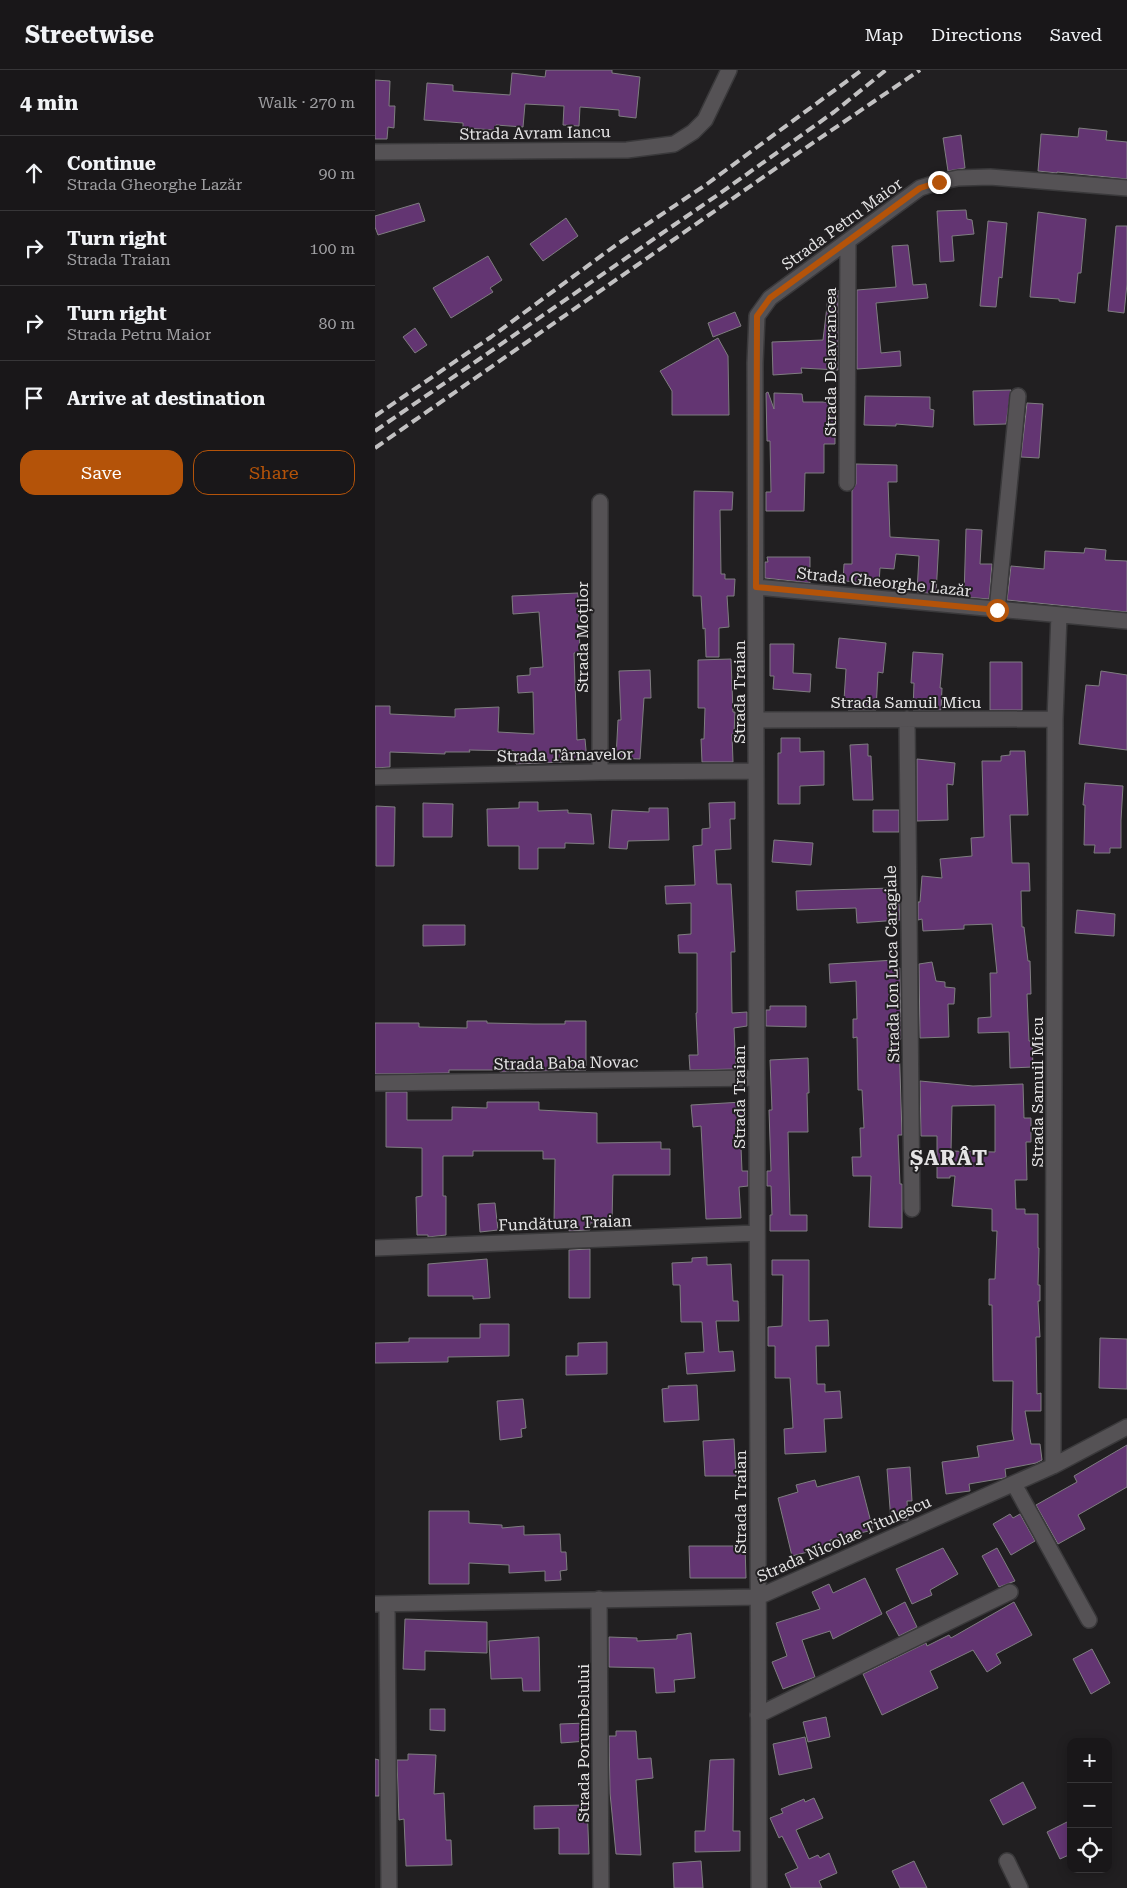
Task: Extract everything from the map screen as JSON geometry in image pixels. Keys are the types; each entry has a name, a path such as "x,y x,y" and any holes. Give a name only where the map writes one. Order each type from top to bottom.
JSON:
{"street":[{"name":"Strada Avram Iancu","path":"375,152 627,150 674,144 693,132 705,120 729,70"},
{"name":"Strada Petru Maior","path":"763,308 770,298 920,188 957,178 990,177 1127,188"},
{"name":"Strada Delavrancea","path":"847,482 848,241"},
{"name":"Strada Traian","path":"759,1888 756,330 757,316 763,308"},
{"path":"997,610 1018,396"},
{"name":"Strada Moților","path":"599,772 601,502"},
{"name":"Strada Gheorghe Lazăr","path":"756,587 1127,621"},
{"name":"Strada Samuil Micu","path":"1053,1466 1055,719 1059,615"},
{"name":"Strada Ion Luca Caragiale","path":"907,719 912,1209"},
{"name":"Strada Samuil Micu","path":"756,720 1055,719"},
{"name":"Strada Târnavelor","path":"375,776 756,771"},
{"name":"Strada Baba Novac","path":"375,1083 757,1078"},
{"name":"Fundătura Traian","path":"375,1248 757,1232"},
{"name":"Strada Nicolae Titulescu","path":"381,1604 758,1597 1014,1484 1127,1427"},
{"path":"1014,1484 1089,1620"},
{"path":"758,1715 1009,1592"},
{"name":"Strada Porumbelului","path":"599,1599 601,1888"},
{"path":"381,1604 389,1888"},
{"path":"1007,1862 1021,1888"}],"building":[{"path":"546,70 612,70 612,73 640,77 636,118 619,116 619,110 580,107 579,126 563,125 564,106 525,104 523,127 496,125 495,130 463,128 463,123 424,120 427,83 453,85 453,91 510,95 512,73 545,77"},
{"path":"375,80 390,81 389,106 395,106 394,128 388,127 387,139 375,139"},
{"path":"1079,128 1107,131 1106,140 1127,142 1127,179 1038,171 1041,134 1078,137"},
{"path":"961,135 965,168 948,171 943,138"},
{"path":"419,203 425,221 378,235 375,227 375,216"},
{"path":"966,210 967,219 972,220 974,234 952,236 954,261 940,262 937,211"},
{"path":"1038,212 1086,219 1081,273 1078,273 1075,303 1059,301 1059,299 1030,297"},
{"path":"566,218 578,236 543,261 530,244"},
{"path":"988,221 1007,223 1002,278 999,277 996,307 980,306"},
{"path":"1116,226 1127,226 1127,284 1124,313 1108,311"},
{"path":"908,245 913,285 926,284 928,298 876,303 881,353 900,351 901,366 857,369 857,290 896,287 892,246"},
{"path":"488,256 502,280 490,288 493,292 451,318 433,288"},
{"path":"829,289 838,290 838,370 801,368 802,373 773,375 772,342 823,340"},
{"path":"735,312 741,326 713,337 708,323"},
{"path":"415,328 427,345 415,353 403,337"},
{"path":"718,338 728,356 729,415 672,415 672,391 660,371"},
{"path":"1011,390 1006,424 974,425 973,391"},
{"path":"768,392 774,409 774,393 802,394 803,402 835,402 835,444 824,444 824,473 805,473 804,511 766,511 766,492 771,492 770,441 767,441 766,393"},
{"path":"865,396 930,397 930,409 934,410 933,427 896,424 896,426 864,425"},
{"path":"1027,403 1043,404 1039,458 1021,457"},
{"path":"856,464 897,465 897,482 888,482 890,537 939,540 936,594 917,592 919,556 896,554 894,569 880,568 879,583 843,581 844,564 852,564 852,491 856,484"},
{"path":"694,491 733,492 732,510 720,510 721,574 725,574 725,579 735,579 734,596 727,596 729,627 719,628 719,657 706,657 701,596 693,596"},
{"path":"966,529 982,530 980,564 992,564 989,599 964,597"},
{"path":"1085,548 1106,550 1105,560 1127,561 1127,612 1007,600 1011,566 1044,569 1045,551 1084,553"},
{"path":"767,557 810,557 810,583 765,578 765,562 768,562"},
{"path":"578,593 580,653 574,653 577,740 585,739 587,761 516,764 514,751 469,750 470,752 445,752 445,754 390,752 390,767 375,768 375,706 390,706 390,714 455,717 455,709 499,707 498,732 534,734 533,692 518,693 517,676 530,675 530,668 543,667 539,612 513,614 512,596"},
{"path":"839,638 886,643 883,673 878,672 876,710 848,710 848,700 844,700 846,669 836,668"},
{"path":"770,644 794,644 793,673 811,674 810,692 773,689 774,676 770,676"},
{"path":"913,652 943,654 940,688 942,688 941,710 913,710 914,683 911,683"},
{"path":"731,659 733,712 735,712 734,734 732,734 733,762 702,762 701,739 704,739 705,708 698,708 698,660"},
{"path":"990,662 1022,662 1022,710 990,710"},
{"path":"650,670 651,698 644,698 640,759 616,758 618,720 621,720 619,671"},
{"path":"1101,671 1127,675 1127,750 1079,744 1086,685 1099,686"},
{"path":"781,738 800,738 800,752 824,751 824,785 800,786 800,804 778,804 778,753 781,753"},
{"path":"868,744 868,756 871,756 873,800 853,800 850,745"},
{"path":"1010,751 1025,751 1028,815 1010,815 1012,863 1029,863 1030,891 1021,891 1022,927 1024,927 1028,961 1030,961 1031,994 1027,994 1029,1041 1032,1041 1033,1067 1010,1068 1009,1032 978,1033 978,1018 991,1017 990,973 997,973 992,924 964,925 964,929 923,931 922,919 918,920 918,902 920,902 922,876 942,878 940,859 972,856 971,838 984,837 982,761 1001,761 1001,756 1010,755"},
{"path":"917,759 955,763 953,785 947,784 948,820 917,821"},
{"path":"1085,783 1123,786 1121,848 1110,848 1110,853 1094,853 1095,845 1084,845 1085,805 1083,805"},
{"path":"519,802 538,802 538,811 568,810 568,813 591,814 594,844 565,843 565,848 538,848 538,869 519,869 519,846 488,846 487,809 519,808"},
{"path":"735,802 735,819 730,819 731,849 715,850 717,884 731,884 735,952 731,952 732,1013 747,1012 747,1026 734,1028 736,1069 690,1070 689,1055 698,1055 696,1013 697,953 679,953 678,935 691,934 691,903 666,904 665,886 695,885 693,846 702,845 702,829 710,828 709,803"},
{"path":"423,803 453,804 452,837 423,837"},
{"path":"376,806 395,807 394,866 376,866"},
{"path":"649,808 668,808 669,840 628,841 627,849 609,848 612,810 649,812"},
{"path":"873,810 899,810 899,832 873,832"},
{"path":"774,840 813,843 811,865 772,862"},
{"path":"891,888 892,903 899,903 900,920 857,923 856,908 797,910 796,891"},
{"path":"1077,910 1115,914 1114,936 1075,933"},
{"path":"423,925 465,925 465,945 423,946"},
{"path":"895,960 896,969 900,968 901,1039 899,1039 902,1135 898,1135 900,1184 902,1184 902,1228 869,1227 871,1176 853,1176 852,1157 861,1157 860,1128 864,1128 862,1090 858,1090 857,1037 853,1038 853,1019 857,1019 856,981 830,983 829,964"},
{"path":"932,962 936,981 945,982 945,987 955,988 954,1004 948,1004 949,1037 920,1038 919,964"},
{"path":"770,1006 806,1006 806,1027 766,1026 766,1010 770,1010"},
{"path":"467,1021 565,1024 565,1021 586,1021 586,1070 500,1072 499,1070 449,1070 449,1073 375,1074 375,1023 419,1023 419,1027 467,1028"},
{"path":"808,1058 808,1132 788,1132 790,1215 807,1215 807,1231 770,1231 770,1215 772,1215 771,1186 767,1186 767,1171 771,1171 769,1110 772,1110 770,1060"},
{"path":"920,1081 973,1086 1023,1084 1024,1118 1031,1118 1031,1142 1026,1142 1027,1180 1015,1180 1016,1209 1025,1209 1025,1214 1038,1214 1040,1337 1036,1337 1037,1394 1041,1393 1041,1411 1025,1411 1031,1444 1040,1444 1042,1460 1005,1469 1006,1477 1004,1478 969,1484 970,1491 946,1494 942,1462 979,1457 977,1446 1014,1440 1012,1431 1013,1381 993,1381 992,1305 989,1305 989,1279 995,1279 997,1231 992,1231 992,1209 952,1206 955,1176 937,1178 937,1136 921,1136","holes":["995,1105 995,1152 951,1151 952,1106"]},
{"path":"386,1092 407,1092 407,1120 452,1120 452,1107 487,1108 487,1102 539,1102 539,1110 597,1113 597,1143 661,1142 661,1149 670,1149 670,1175 613,1175 612,1223 590,1223 590,1230 569,1231 569,1223 554,1223 555,1159 543,1159 543,1151 473,1151 473,1156 443,1156 443,1196 446,1196 446,1235 428,1237 428,1235 417,1235 416,1197 422,1196 422,1148 386,1147"},
{"path":"743,1102 745,1123 740,1123 742,1171 748,1171 748,1186 739,1187 741,1218 706,1219 701,1126 693,1127 691,1105"},
{"path":"495,1203 498,1230 480,1232 478,1204"},
{"path":"590,1249 590,1298 569,1298 569,1250"},
{"path":"707,1257 707,1265 731,1264 733,1301 738,1301 739,1321 716,1321 719,1352 733,1351 735,1371 687,1374 685,1353 704,1352 702,1322 681,1322 680,1285 673,1285 672,1263 692,1262 692,1258"},
{"path":"487,1259 490,1298 473,1299 473,1296 428,1296 428,1264"},
{"path":"772,1260 809,1260 809,1321 828,1320 829,1346 816,1346 817,1384 825,1384 825,1392 840,1391 842,1418 824,1419 826,1452 785,1454 784,1429 793,1428 790,1378 775,1378 775,1346 768,1346 768,1327 782,1326 783,1275 772,1275"},
{"path":"480,1324 509,1324 509,1356 448,1357 448,1362 375,1363 375,1343 409,1342 409,1338 480,1338"},
{"path":"1100,1338 1127,1339 1127,1389 1099,1388"},
{"path":"607,1342 607,1374 566,1375 566,1356 578,1356 578,1343"},
{"path":"697,1385 699,1420 664,1422 662,1389 669,1388 668,1386"},
{"path":"523,1399 526,1428 521,1429 522,1437 500,1440 497,1401"},
{"path":"734,1439 736,1476 705,1476 703,1441"},
{"path":"1127,1445 1127,1487 1078,1515 1085,1529 1058,1544 1036,1505 1077,1482 1074,1476"},
{"path":"910,1467 912,1501 907,1501 908,1520 891,1521 887,1469"},
{"path":"859,1476 873,1530 830,1540 832,1546 792,1556 778,1498 798,1492 796,1485 815,1480 817,1487"},
{"path":"429,1511 469,1511 469,1523 502,1525 502,1528 524,1526 524,1535 560,1534 561,1552 566,1552 567,1570 560,1571 561,1580 545,1581 545,1571 509,1573 509,1565 469,1563 469,1584 429,1584"},
{"path":"1010,1514 1013,1518 1020,1514 1035,1541 1011,1555 993,1524"},
{"path":"689,1546 745,1546 746,1578 690,1578"},
{"path":"943,1548 958,1574 930,1590 932,1595 912,1604 896,1569"},
{"path":"997,1548 1015,1581 999,1587 982,1556"},
{"path":"865,1578 882,1614 833,1639 830,1631 802,1640 815,1677 783,1689 772,1662 787,1656 776,1623 820,1609 812,1592 829,1584 833,1593"},
{"path":"905,1602 917,1627 899,1636 886,1612"},
{"path":"1014,1602 1032,1635 996,1654 1001,1663 987,1672 973,1650 930,1671 938,1688 882,1715 863,1674 926,1643 927,1646 949,1635 951,1638"},
{"path":"405,1619 487,1622 487,1653 425,1651 425,1670 403,1669"},
{"path":"691,1633 695,1678 674,1680 675,1692 656,1693 654,1668 609,1667 609,1637 637,1638 637,1641 677,1639 677,1635"},
{"path":"539,1637 540,1691 523,1691 522,1678 491,1679 489,1641"},
{"path":"1092,1649 1110,1683 1091,1694 1073,1659"},
{"path":"430,1709 445,1709 445,1731 430,1730"},
{"path":"826,1717 830,1737 808,1742 803,1722"},
{"path":"586,1723 587,1741 561,1743 560,1724"},
{"path":"616,1731 636,1731 638,1759 651,1758 653,1778 636,1780 641,1855 616,1854 610,1793 609,1736 616,1736"},
{"path":"805,1737 812,1768 779,1775 773,1744"},
{"path":"408,1754 436,1755 434,1794 444,1793 446,1840 451,1840 452,1865 406,1866 404,1819 399,1820 397,1760 408,1760"},
{"path":"375,1759 379,1760 379,1796 375,1796"},
{"path":"734,1759 733,1831 740,1831 740,1851 695,1852 695,1831 705,1831 710,1760"},
{"path":"1023,1782 1036,1808 1003,1825 990,1800"},
{"path":"814,1798 823,1818 796,1830 809,1859 818,1855 820,1858 829,1853 837,1873 819,1881 822,1888 791,1888 785,1874 798,1868 782,1836 779,1838 770,1818 783,1813 781,1809 804,1799 805,1802"},
{"path":"587,1805 589,1854 559,1854 559,1828 534,1829 534,1806"},
{"path":"1067,1822 1067,1856 1060,1859 1047,1832"},
{"path":"701,1861 703,1888 674,1888 673,1863"},
{"path":"914,1861 927,1888 900,1888 892,1871"}],"railway":[{"path":"375,416 491,337 616,245 707,184 862,70"},
{"path":"375,431 719,194 834,112 886,70"},
{"path":"375,448 920,70"}],"district":[{"name":"ȘARÂT","path":"949,1158"}],"route":[{"path":"939,182 920,188 770,298 757,316 755,363 756,587 997,610"}]}
